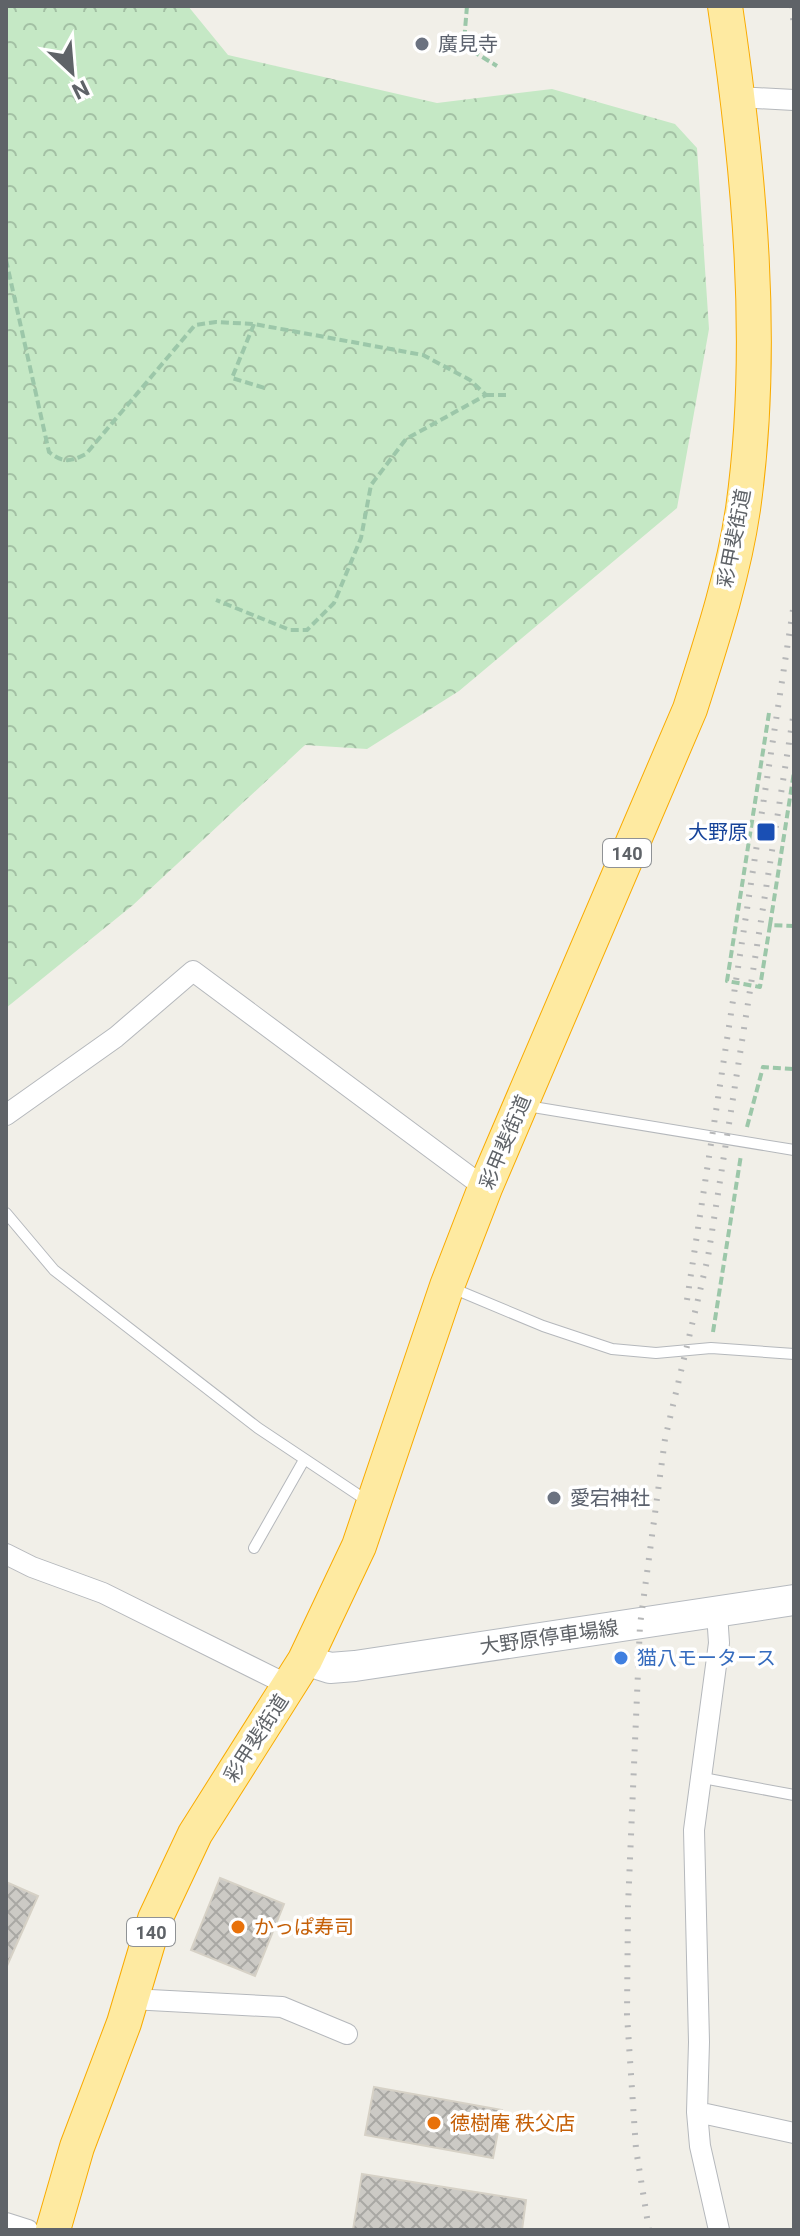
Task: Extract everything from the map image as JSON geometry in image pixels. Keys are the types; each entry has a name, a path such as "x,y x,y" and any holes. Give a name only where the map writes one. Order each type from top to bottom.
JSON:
{"highway":[{"name":"彩甲斐街道","path":"53,2230 77,2147 131,1999 155,1919 195,1834 298,1673 359,1546 447,1286 485,1188 690,709 727,582 742,510 751,423 753,314 738,97 725,6"}],"main road":[{"name":"大野原停車場線","path":"298,1673 794,1600"}],"street":[{"path":"738,97 794,100"},
{"path":"6,1115 116,1037 193,971 485,1188"},
{"path":"6,1554 298,1673"},
{"path":"717,1613 719,1643 694,1830 699,2042 697,2112 700,2146 719,2230"},
{"path":"131,1999 282,2007 347,2034"},
{"path":"697,2112 794,2133"},
{"path":"6,2223 28,2230"}],"lane":[{"path":"521,1105 794,1150"},
{"path":"6,1213 54,1270 187,1375 304,1460 374,1505"},
{"path":"447,1286 543,1326 612,1349 656,1353 711,1348 794,1354"},
{"path":"254,1548 304,1460"},
{"path":"703,1778 794,1795"}],"path":[{"path":"467,6 464,42 497,66"},
{"path":"6,260 49,452 60,461 72,462 86,454 195,325 216,322 254,324 423,355 470,380 486,395"},
{"path":"254,324 232,378 268,389"},
{"path":"216,600 290,630 307,630 334,603 361,538 371,485 406,439 486,395 506,395"},
{"path":"769,713 727,981 760,987 794,772"},
{"path":"770,925 794,926"},
{"path":"711,1348 744,1140 763,1067 794,1069"}],"green space":[{"path":"6,6 188,6 228,55 437,103 552,89 675,124 697,148 709,329 677,508 459,691 367,749 305,745 133,905 6,1008"}],"building":[{"name":"かっぱ寿司","path":"220,1878 284,1904 255,1976 191,1950"},
{"path":"6,1882 38,1896 6,1968"},
{"name":"徳樹庵 秩父店","path":"374,2087 502,2110 493,2158 365,2135"},
{"path":"362,2174 526,2200 522,2230 353,2230"}],"railway":[{"path":"792,6 794,28"},
{"path":"687,1300 794,603"},
{"path":"649,2230 636,2149 627,2015 628,1906 640,1625 665,1439 708,1257 794,711"}],"place":[{"name":"廣見寺","path":"422,44"},
{"name":"大野原","path":"766,832"},
{"name":"愛宕神社","path":"554,1498"},
{"name":"猫八モータース","path":"621,1658"},
{"name":"かっぱ寿司","path":"238,1927"},
{"name":"徳樹庵 秩父店","path":"434,2123"}]}
